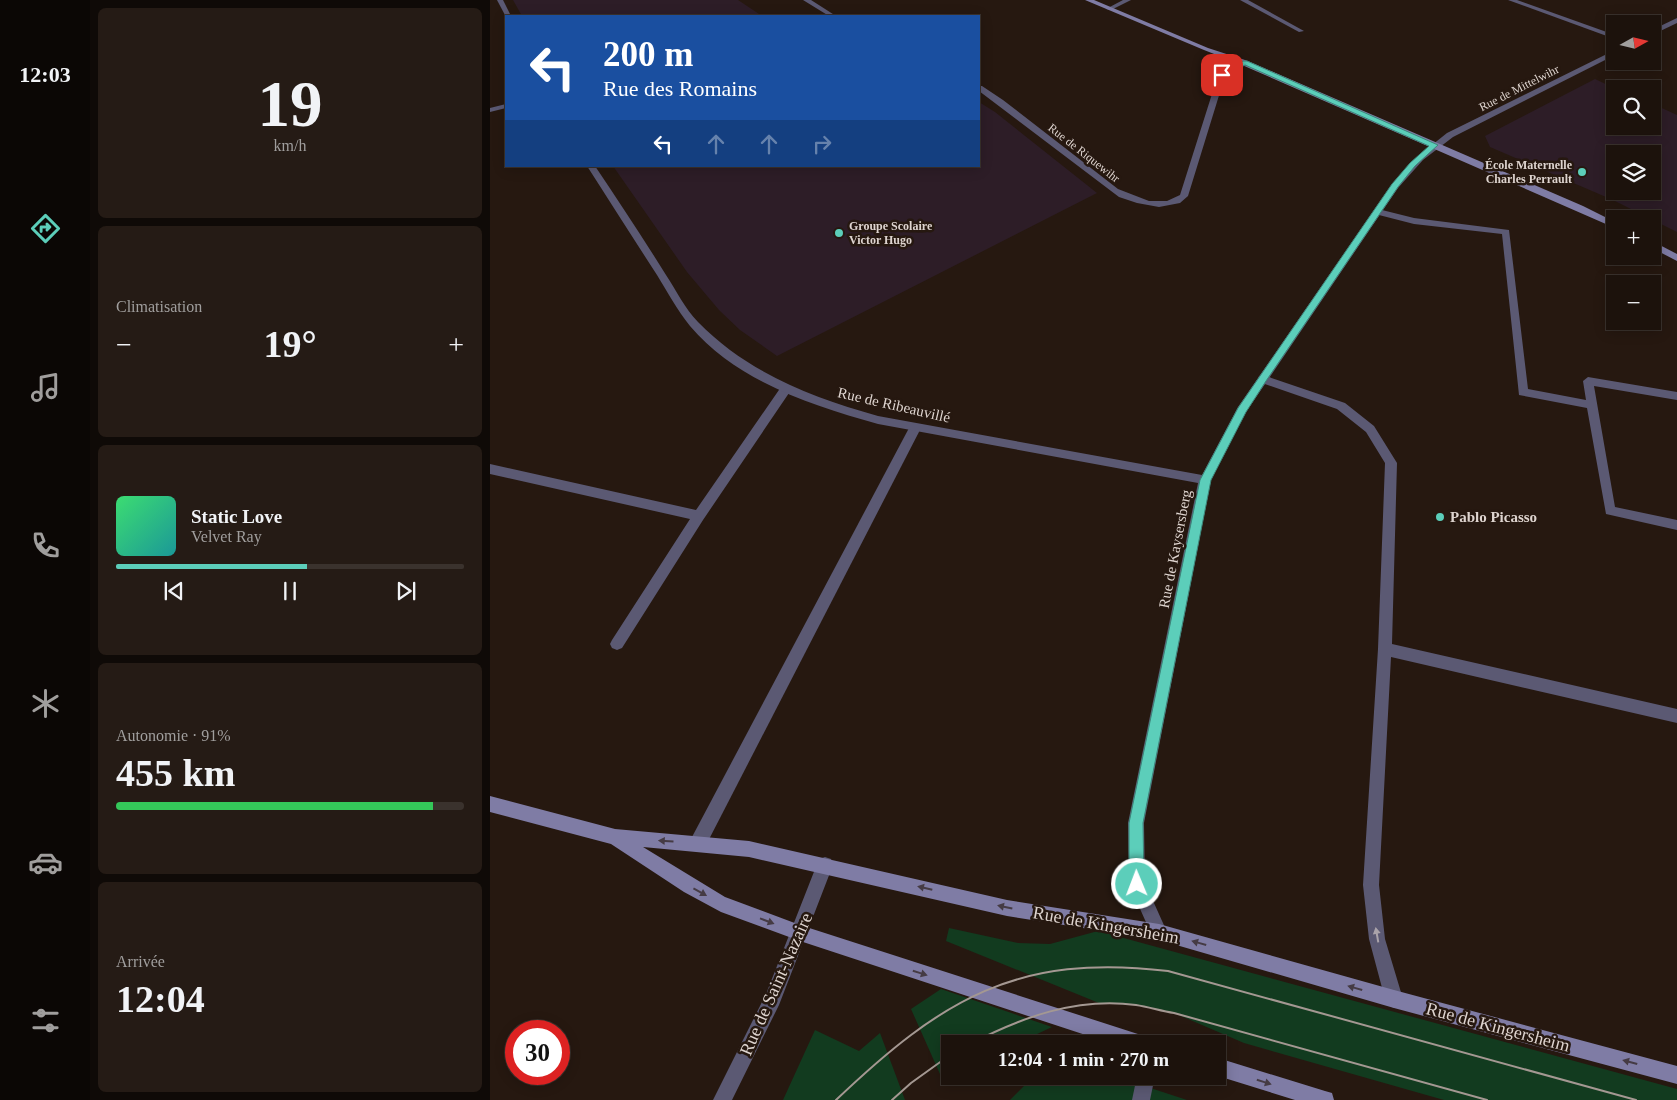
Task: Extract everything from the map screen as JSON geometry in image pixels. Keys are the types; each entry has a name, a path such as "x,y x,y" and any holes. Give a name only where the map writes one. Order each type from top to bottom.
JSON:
{"main road":[{"path":"1088,0 1245,63 1606,221"},
{"path":"1661,249 1677,258"},
{"name":"Rue de Kingersheim","path":"490,804 615,838 698,842 749,849 1007,908 1158,932 1394,999 1677,1075"},
{"name":"Rue de Kingersheim","path":"615,838 721,904 800,933 1113,1035"},
{"path":"1226,1069 1325,1100"}],"street":[{"path":"500,0 508,15"},
{"path":"806,0 831,15"},
{"path":"1109,9 1128,0"},
{"path":"1243,0 1301,31"},
{"path":"1511,0 1606,34"},
{"path":"1661,28 1677,20"},
{"name":"Rue de Mittelwihr","path":"1434,145 1450,135 1606,57"},
{"name":"Rue de Riquewihr","path":"980,89 1000,102 1114,191 1128,199 1165,203 1178,201 1184,196 1222,75 1245,63"},
{"path":"490,110 505,106"},
{"name":"Rue de Kaysersberg","path":"1158,932 1137,884 1136,823 1205,480 1242,410 1263,378 1412,164 1434,145"},
{"name":"Rue de Ribeauvillé","path":"592,167 693,323 738,363 786,390 851,414 915,428 1205,480"},
{"path":"1378,212 1414,221 1506,232 1522,392 1592,405"},
{"path":"1263,378 1341,406 1370,429 1391,463 1385,649 1371,886 1377,939 1394,999"},
{"path":"1677,396 1588,381 1610,511 1677,525"},
{"path":"617,644 699,516 786,390"},
{"path":"698,842 915,428"},
{"path":"490,469 699,516"},
{"path":"1385,649 1677,716"},
{"name":"Rue de Saint-Nazaire","path":"722,1100 766,1015 800,933 825,865"},
{"path":"1142,1100 1144,1085"}],"shaded area":[{"path":"513,0 738,0 760,15 521,15"},
{"name":"École Maternelle Charles Perrault","path":"1595,79 1606,84 1606,135 1661,135 1661,108 1677,115 1677,232 1661,224 1661,210 1633,210 1613,200 1661,200 1661,145 1606,145 1606,197 1490,147 1485,136"},
{"name":"Groupe Scolaire Victor Hugo","path":"980,103 995,112 1097,193 777,356 740,330 719,310 687,272 614,167 980,167"}],"green space":[{"path":"949,928 1018,943 1050,944 1098,931 1677,1089 1677,1100 1444,1100 1244,1043 1174,1013 1135,1005 1099,1003 946,941"},
{"path":"941,989 1052,1027 1035,1035 941,1035 941,1076 911,1009"},
{"path":"815,1030 859,1051 880,1033 905,1100 783,1100"},
{"path":"1025,1085 1141,1085 1187,1100 1010,1100"}],"tram line":[{"path":"836,1100 911,1035 948,1010 985,991 1025,977 1067,969 1115,967 1168,971 1636,1100"},
{"path":"988,1035 1050,1011 1092,1004 1136,1005 1174,1013 1487,1100"},
{"path":"892,1100 911,1083 941,1061"}],"place":[{"name":"École Maternelle Charles Perrault","path":"1582,172"},
{"name":"Groupe Scolaire Victor Hugo","path":"839,233"},
{"name":"Pablo Picasso","path":"1440,517"}],"route":[{"path":"1137,884 1136,823 1205,480 1242,410 1263,378 1395,186 1412,164 1434,145 1245,63 1222,75"}]}
